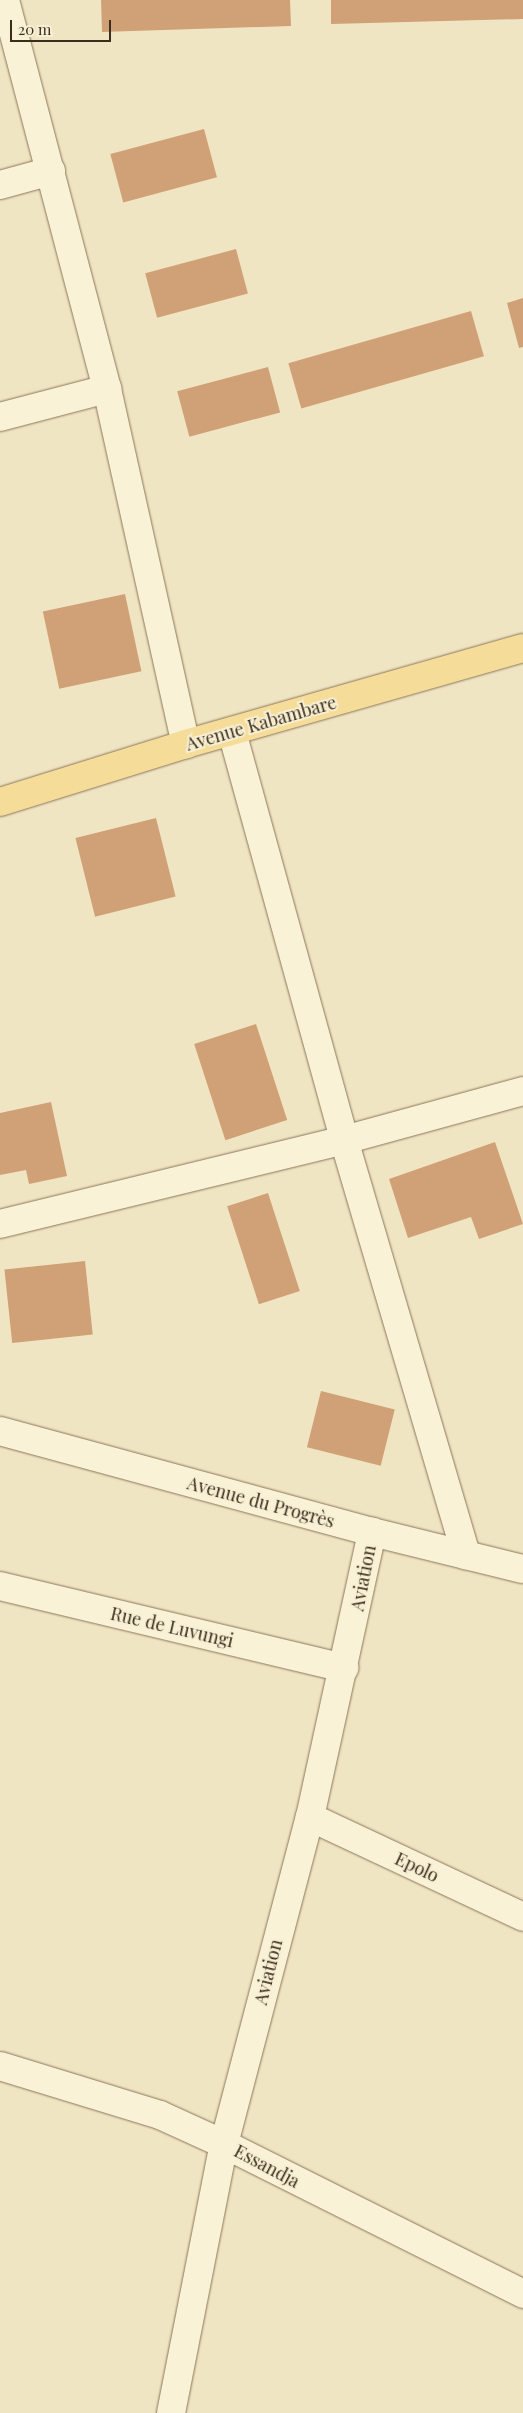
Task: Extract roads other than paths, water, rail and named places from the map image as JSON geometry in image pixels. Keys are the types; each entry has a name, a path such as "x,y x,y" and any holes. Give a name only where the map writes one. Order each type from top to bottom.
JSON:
{"main road":[{"name":"Avenue Kabambare","path":"0,802 186,744 523,648"}],"street":[{"path":"5,0 107,388 186,744"},
{"path":"0,185 51,171"},
{"path":"0,417 107,388"},
{"path":"232,732 344,1140 466,1555"},
{"path":"0,1224 344,1140 523,1091"},
{"name":"Avenue du Progrès","path":"0,1431 372,1532 523,1569"},
{"name":"Aviation","path":"171,2413 224,2144 310,1817 344,1668 372,1532"},
{"name":"Rue de Luvungi","path":"0,1586 344,1668"},
{"name":"Epolo","path":"310,1817 523,1918"},
{"name":"Essandja","path":"0,2066 160,2115 224,2144 523,2294"}]}
